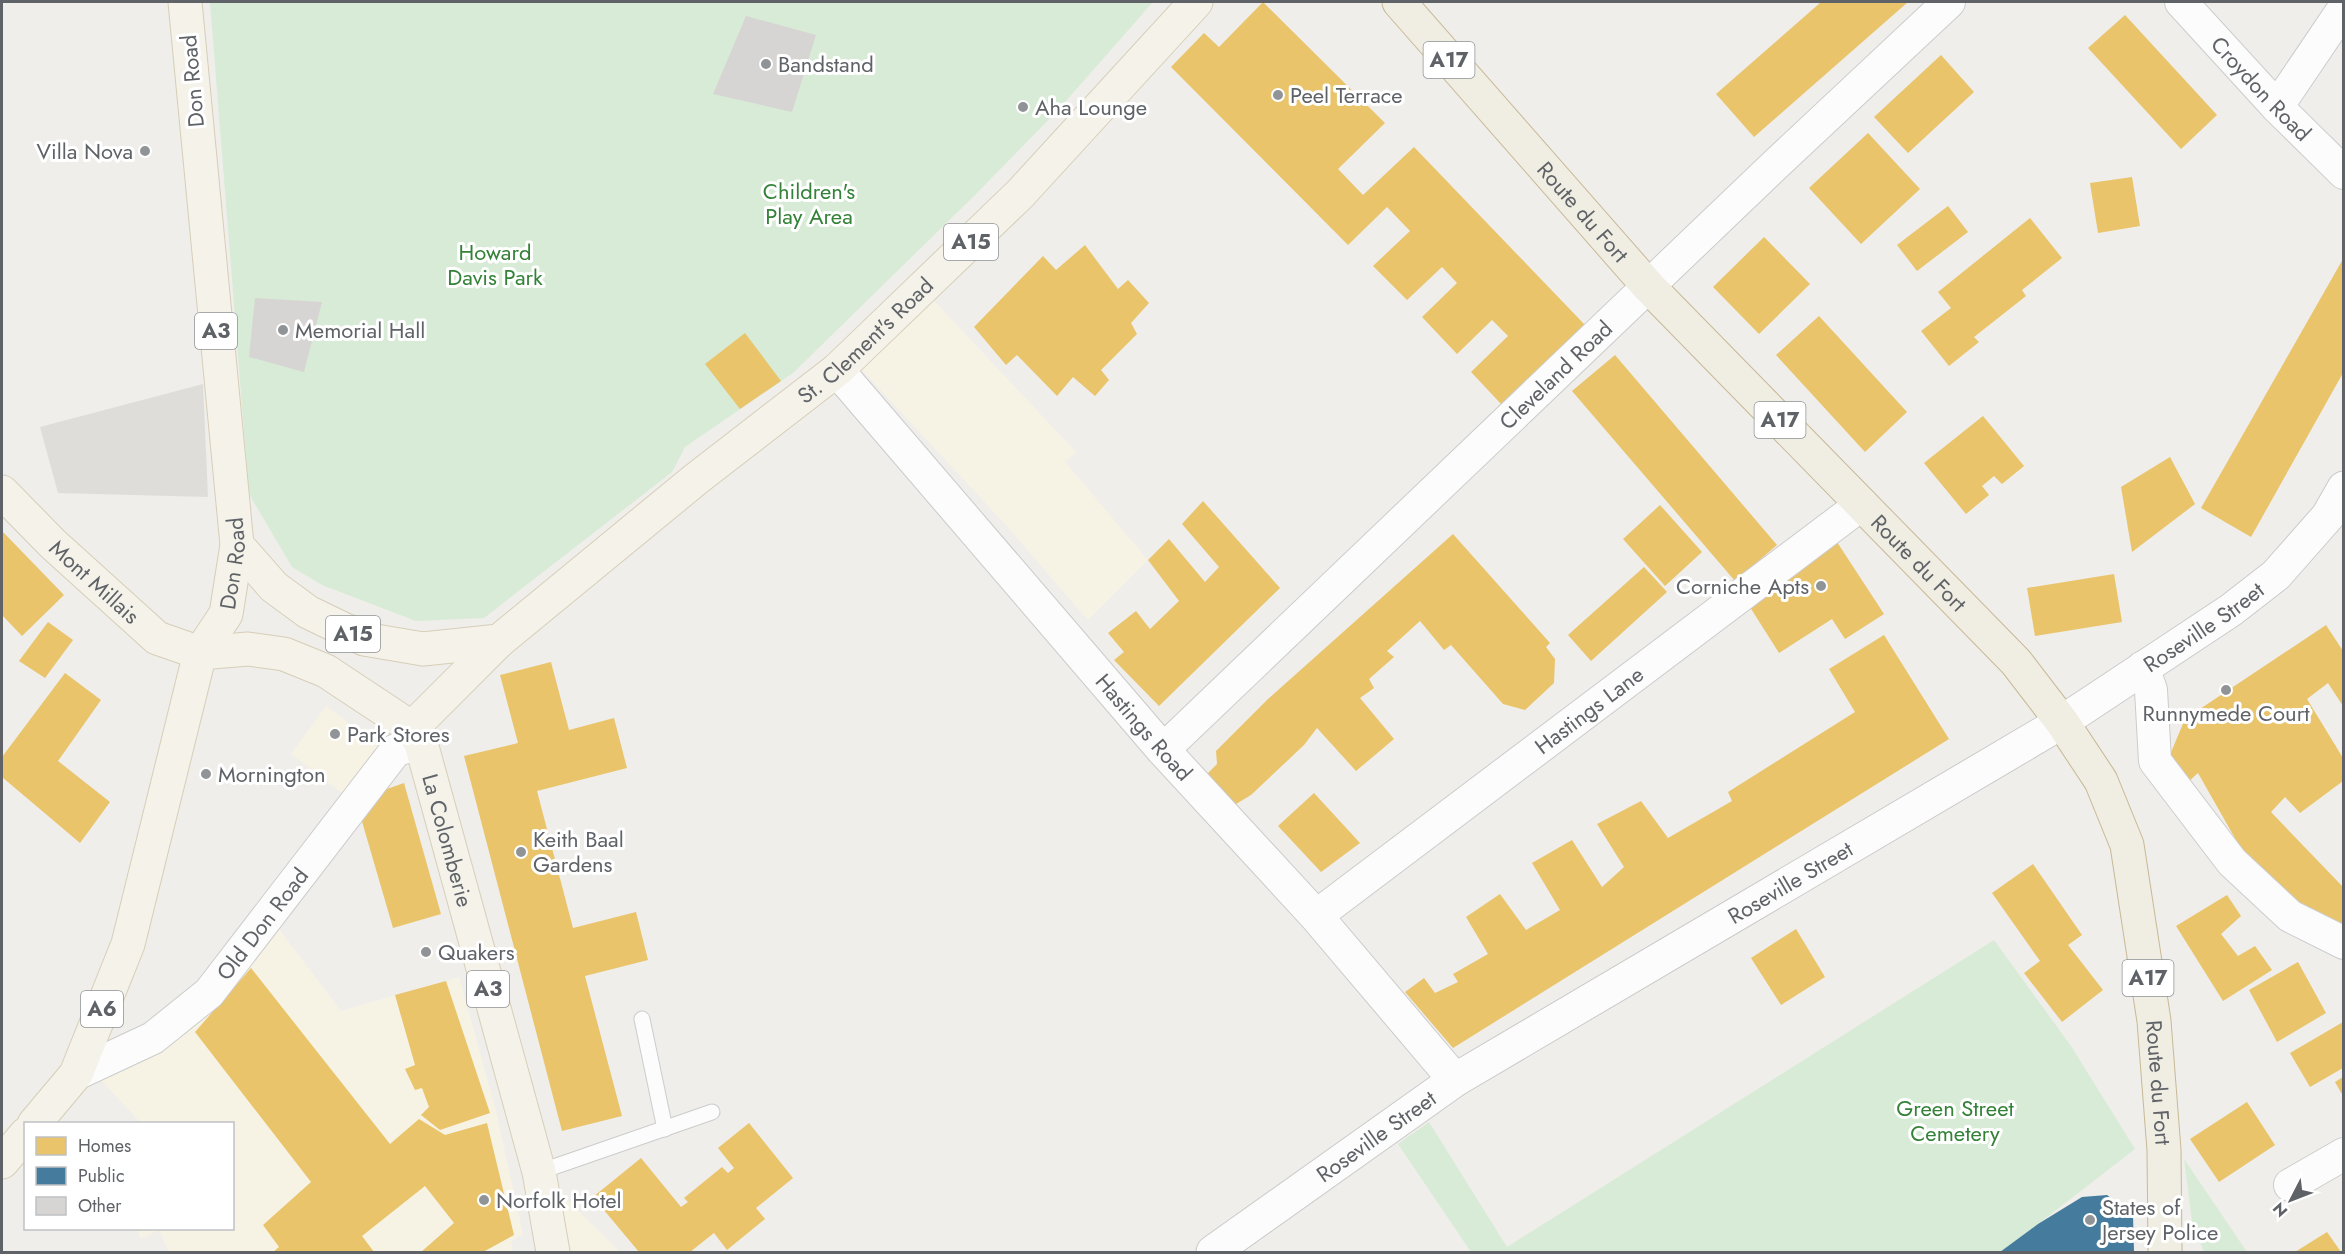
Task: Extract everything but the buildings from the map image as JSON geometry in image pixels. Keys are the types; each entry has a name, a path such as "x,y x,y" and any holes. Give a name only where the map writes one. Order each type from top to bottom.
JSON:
{"highway":[{"name":"Route du Fort","path":"1399,2 1649,287 2016,662 2062,722 2101,781 2127,845 2154,1021 2164,1150 2164,1252"}],"main road":[{"name":"Don Road","path":"36,1122 76,1074 128,944 200,653 226,614 237,545 185,2"},
{"name":"St. Clement's Road","path":"499,641 696,479 837,370 1020,194 1196,2"},
{"name":"Hastings Road","path":"837,370 1163,750 1316,916 1455,1080"},
{"name":"Roseville Street","path":"1213,1252 1455,1080 2062,722 2231,610 2276,575 2328,516 2343,488"},
{"name":"Mont Millais","path":"2,492 53,544 157,638 200,653"},
{"name":"A15","path":"237,545 274,587 308,612 363,639 423,649 499,641"},
{"name":"A15","path":"416,735 499,641"},
{"path":"200,653 248,649 284,654 326,670 416,735"},
{"name":"La Colomberie","path":"416,735 539,1172 553,1252"},
{"path":"2,1162 24,1136"}],"street":[{"name":"Cleveland Road","path":"1163,750 1949,2"},
{"name":"Croydon Road","path":"2181,2 2277,107 2343,173"},
{"path":"2277,107 2343,8"},
{"name":"Hastings Lane","path":"1316,916 1862,504"},
{"path":"2143,667 2151,690 2156,760 2232,862 2290,916 2343,943"},
{"name":"Old Don Road","path":"76,1074 153,1038 209,993 396,750 416,735"},
{"path":"2290,1185 2343,1154"}],"lane":[{"path":"642,1020 665,1129"},
{"path":"539,1172 712,1112"}],"shaded area":[{"path":"934,301 1076,452 1065,462 1148,560 1088,620 1005,524 862,370"},
{"path":"203,384 208,497 58,493 40,427"},
{"path":"326,706 381,747 346,796 291,754"},
{"name":"Norfolk Hotel","path":"275,924 341,1011 459,977 496,1111 523,1234 511,1242 513,1252 169,1252 159,1230 234,1230 234,1122 140,1122 100,1079"},
{"path":"539,1172 620,1252 553,1252"},
{"name":"Norfolk Hotel","path":"137,1230 159,1230 141,1239"}],"green space":[{"name":"Howard Davis Park","path":"210,2 1153,2 1058,110 973,197 793,373 685,447 672,472 484,618 416,621 322,585 292,567 249,494"},
{"name":"Green Street Cemetery","path":"1994,940 2071,1046 2135,1149 2002,1252 1471,1252 1398,1144 1429,1122 1507,1247"},
{"path":"2184,1159 2247,1252 2204,1252 2192,1221"}],"place":[{"name":"Bandstand","path":"766,64"},
{"name":"Peel Terrace","path":"1278,95"},
{"name":"Aha Lounge","path":"1023,107"},
{"name":"Villa Nova","path":"145,151"},
{"name":"Memorial Hall","path":"283,330"},
{"name":"Corniche Apts","path":"1821,586"},
{"name":"Runnymede Court","path":"2226,690"},
{"name":"Park Stores","path":"335,734"},
{"name":"Mornington","path":"206,774"},
{"name":"Keith Baal Gardens","path":"521,852"},
{"name":"Quakers","path":"426,952"},
{"name":"Norfolk Hotel","path":"484,1200"},
{"name":"States of Jersey Police","path":"2090,1220"}],"park label":[{"name":"Children's Play Area","path":"809,204"}]}
